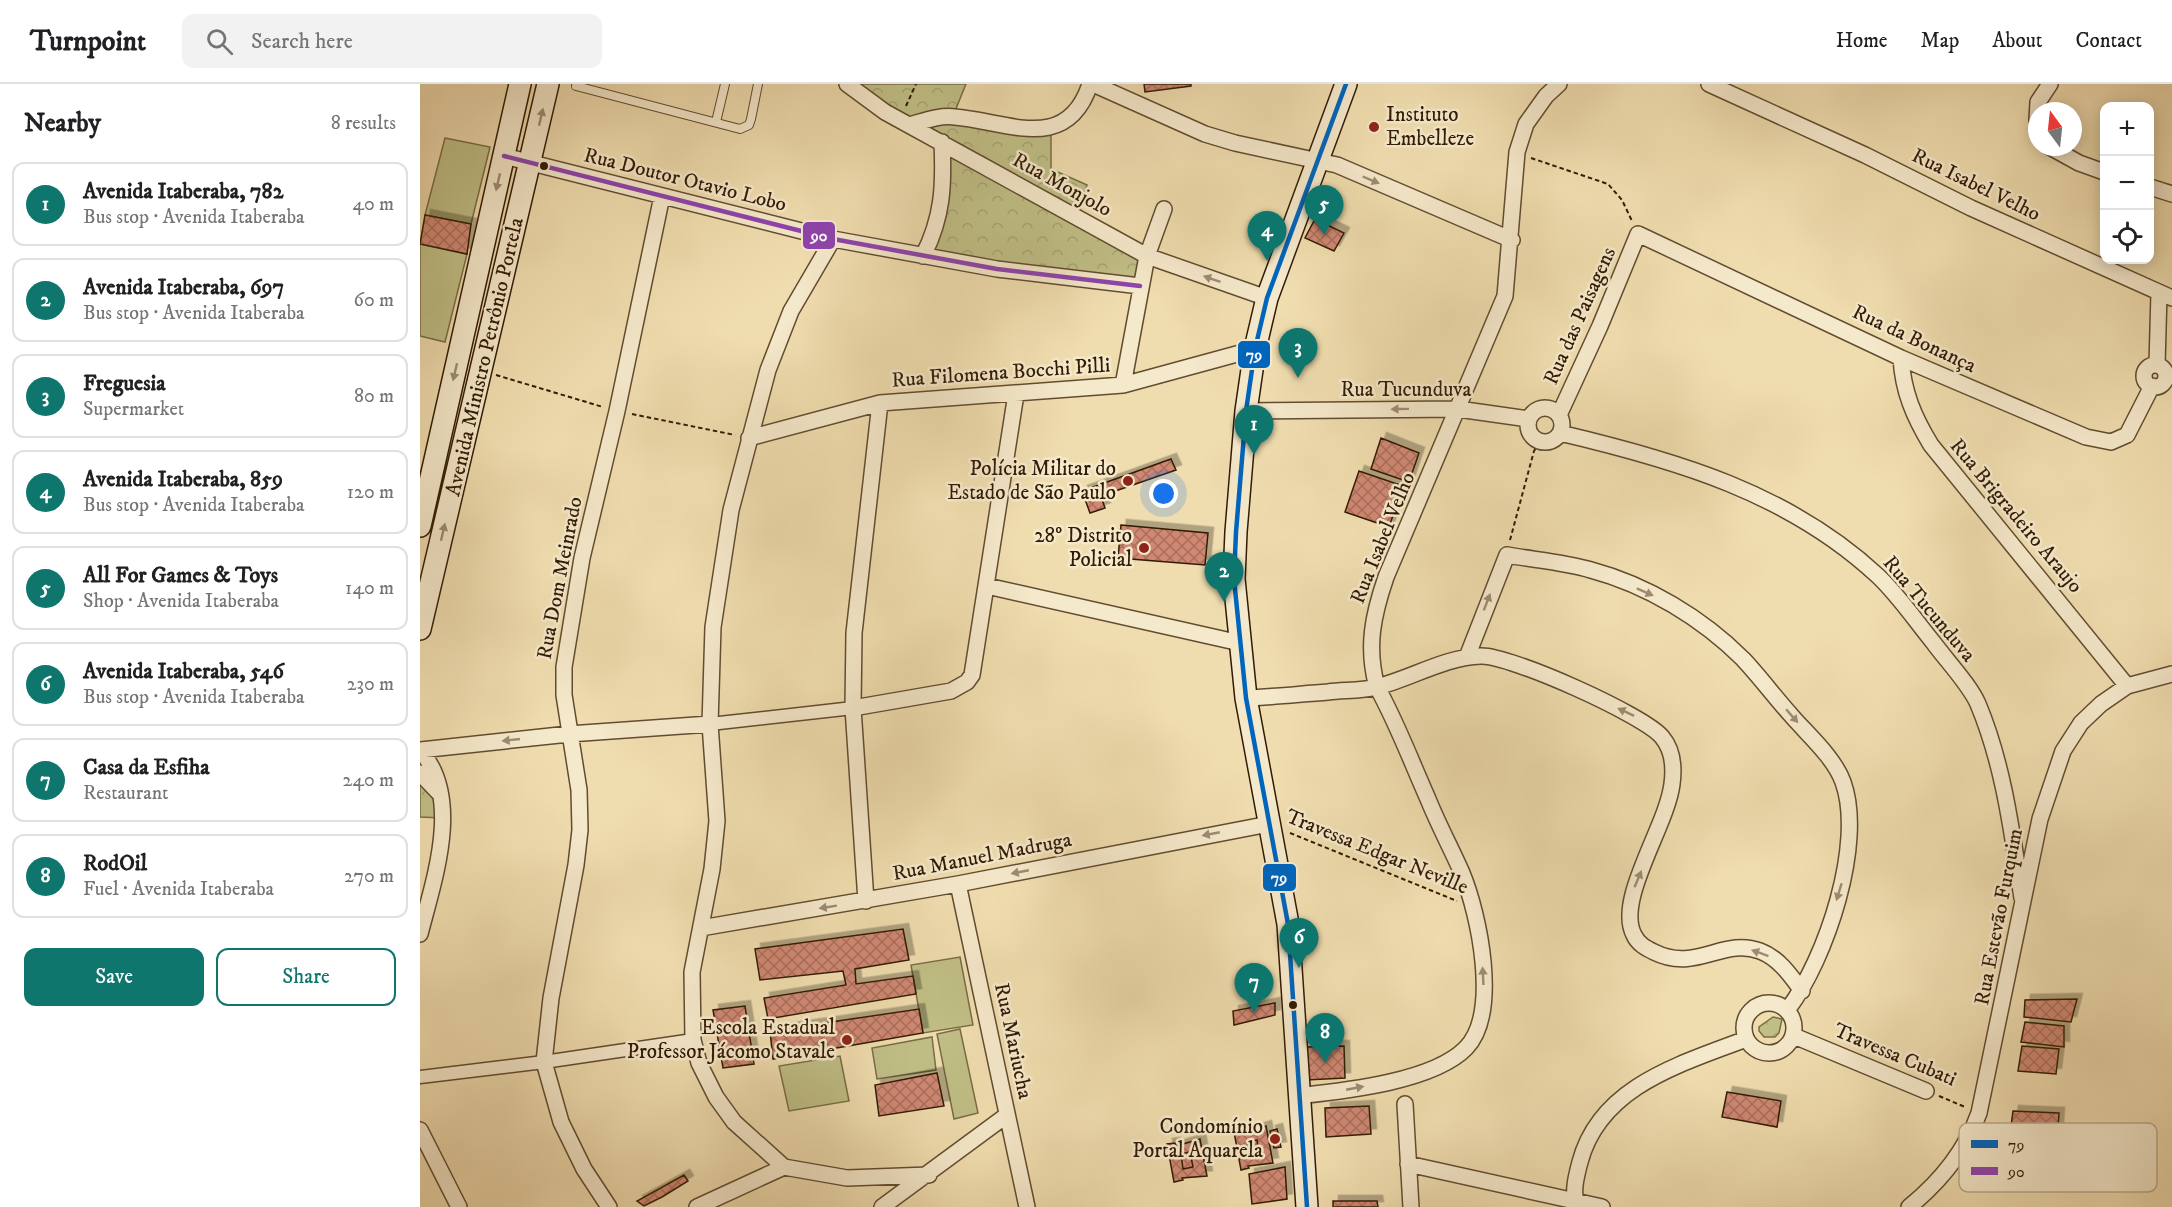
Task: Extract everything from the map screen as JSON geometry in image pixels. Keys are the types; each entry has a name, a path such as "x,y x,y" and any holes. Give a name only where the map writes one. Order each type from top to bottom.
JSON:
{"main road":[{"name":"Avenida Ministro Petrônio Portela","path":"420,525 425,482 520,84"},
{"name":"Avenida Ministro Petrônio Portela","path":"420,629 548,84"},
{"path":"1306,1207 1297,1096 1288,924 1246,698 1234,579 1246,411 1255,349 1267,298 1316,160 1346,84"}],"street":[{"name":"Rua Monjolo","path":"847,84 895,117 1147,256 1267,298"},
{"path":"909,125 953,116 1018,129 1051,126 1070,118 1080,107 1091,84 1205,134 1235,143 1337,165 1512,240"},
{"name":"Rua Isabel Velho","path":"1297,1096 1346,1090 1408,1076 1454,1058 1467,1047 1478,1030 1483,1006 1484,976 1473,908 1462,874 1377,687 1371,665 1370,638 1374,612 1505,296 1512,240 1517,152 1526,124 1546,96 1559,84"},
{"name":"Rua Isabel Velho","path":"1709,84 2166,296 2157,365"},
{"path":"2038,102 2050,84"},
{"path":"923,256 934,233 944,187 942,142"},
{"name":"Rua Doutor Otavio Lobo","path":"504,156 833,239 997,269 1140,286"},
{"path":"2066,156 2100,171"},
{"path":"2154,188 2172,194"},
{"name":"Rua Dom Meinrado","path":"609,1207 584,1169 561,1122 544,1062 551,998 576,865 580,830 579,790 564,695 567,642 582,558 617,411 662,196"},
{"path":"1123,386 1140,286 1147,256 1164,209"},
{"name":"Rua da Bonança","path":"1638,234 1902,358 2101,441 2119,440 2127,435 2152,386 2145,379 2145,374 2152,366 2157,365"},
{"name":"Rua das Paisagens","path":"1559,415 1600,326 1638,234"},
{"path":"833,239 791,311 768,370 731,510 718,587 710,674 710,724 717,821 702,928 692,972 693,1040 699,1063 716,1097 734,1122 784,1167 847,1178 929,1175"},
{"name":"Rua Filomena Bocchi Pilli","path":"749,438 880,404 1123,386 1255,349"},
{"name":"Rua Brigradeiro Araujo","path":"1902,358 1905,393 1914,417 1931,445 2127,686"},
{"path":"420,750 569,734 710,724 853,708 951,691 967,682 972,675 1016,394"},
{"path":"866,901 853,708 854,633 880,404"},
{"path":"1541,408 1552,410 1559,415 1562,423 1560,434 1551,440 1541,441 1529,430 1529,419 1541,408"},
{"name":"Rua Tucunduva","path":"1246,411 1458,409 1529,419"},
{"name":"Rua Tucunduva","path":"1560,434 1684,465 1738,486 1796,515 1856,557 1879,578 1902,603 1977,701 1996,753 2022,898"},
{"path":"1467,657 1506,555 1594,571 1648,593 1682,611 1710,630 1743,659 1828,759 1843,780 1849,830 1846,868 1823,942 1802,991 1788,1009"},
{"path":"987,586 1240,643"},
{"path":"1246,698 1377,687 1467,657 1485,656 1532,671 1650,725 1663,738 1670,750 1672,784 1660,826 1632,895 1629,917 1634,935 1642,945 1666,958 1680,961 1723,951 1760,951 1777,961 1802,991"},
{"name":"Rua Estevão Furquim","path":"1974,1123 1979,1113 2040,819 2063,751 2081,723 2101,704 2127,686 2172,674"},
{"path":"420,750 434,769 440,794 440,844 420,934"},
{"path":"420,773 440,794"},
{"name":"Rua Manuel Madruga","path":"702,928 866,901 1269,824"},
{"name":"Rua Mariucha","path":"958,884 1027,1207"},
{"path":"1775,1002 1788,1009 1795,1022 1794,1036 1788,1046 1778,1052 1765,1053 1754,1049 1746,1039 1743,1025 1749,1012 1761,1003 1775,1002"},
{"name":"Travessa Cubati","path":"1794,1036 1926,1091"},
{"path":"1576,1204 1575,1179 1582,1154 1599,1120 1624,1096 1648,1078 1746,1039"},
{"path":"420,1077 693,1040"},
{"path":"1405,1104 1411,1207"},
{"path":"882,1207 929,1175 1007,1115"},
{"path":"420,1130 459,1207"},
{"name":"Rua Estevão Furquim","path":"1909,1207 1938,1182 1959,1156"},
{"path":"1408,1164 1576,1204 1602,1207"},
{"path":"697,1207 784,1167"}],"lane":[{"path":"716,122 725,84"},
{"path":"576,86 740,129 748,124 758,84"}],"path":[{"path":"895,117 909,103 916,84"},
{"path":"1517,152 1613,187 1638,234"},
{"path":"482,371 617,411 749,438"},
{"path":"1506,555 1534,451 1541,441"},
{"name":"Travessa Edgar Neville","path":"1269,824 1473,908"},
{"name":"Travessa Cubati","path":"1926,1091 1979,1113"}],"green space":[{"path":"847,84 966,84 953,116 1051,126 1051,169 1087,185 1078,218 1147,256 1140,286 923,256 934,233 942,143"},
{"path":"445,138 490,147 471,224 425,215"},
{"path":"420,244 467,254 445,342 420,336"},
{"path":"420,769 428,779 441,818 420,817"},
{"path":"960,957 973,1025 923,1033 911,965"},
{"path":"1773,1017 1782,1019 1779,1033 1775,1037 1764,1037 1759,1027"},
{"path":"960,1029 978,1113 954,1119 937,1034"},
{"path":"932,1037 936,1070 877,1079 872,1048"},
{"path":"840,1056 849,1101 789,1111 779,1066"}],"building":[{"path":"1144,84 1191,84 1191,86 1145,92"},
{"path":"425,215 471,224 467,254 420,244"},
{"path":"1315,219 1344,233 1334,251 1305,238"},
{"path":"1381,438 1419,453 1409,482 1371,469"},
{"name":"Polícia Militar do Estado de São Paulo","path":"1171,459 1176,470 1101,496 1105,508 1090,513 1082,491"},
{"path":"1359,471 1403,486 1389,527 1345,512"},
{"path":"1121,525 1208,533 1205,565 1118,558"},
{"path":"903,929 909,960 855,969 856,984 913,976 916,994 768,1019 764,998 846,985 843,971 760,980 755,949"},
{"path":"2077,999 2071,1022 2024,1017 2025,1000"},
{"path":"1275,1003 1275,1015 1234,1025 1233,1011"},
{"path":"745,1006 754,1064 723,1068 713,1010"},
{"path":"919,1009 923,1033 773,1059 770,1031"},
{"path":"2025,1022 2064,1026 2064,1047 2021,1042"},
{"path":"1344,1046 1345,1078 1306,1080 1306,1047"},
{"path":"2022,1046 2059,1049 2056,1074 2018,1071"},
{"path":"937,1073 944,1106 879,1116 875,1085"},
{"path":"1727,1092 1781,1101 1777,1127 1722,1117"},
{"path":"1369,1106 1371,1134 1326,1137 1325,1108"},
{"path":"2013,1111 2059,1113 2058,1123 2011,1123"},
{"path":"1266,1126 1273,1163 1248,1166 1249,1168 1241,1170 1234,1132 1242,1131 1242,1133"},
{"path":"1277,1129 1281,1147 1274,1148 1270,1131"},
{"path":"1200,1139 1207,1176 1182,1178 1183,1180 1174,1182 1167,1144 1175,1143 1176,1146"},
{"path":"1257,1140 1259,1155 1250,1157 1247,1142"},
{"path":"1190,1152 1193,1167 1183,1169 1181,1154"},
{"path":"1285,1167 1287,1199 1252,1204 1249,1174"},
{"path":"684,1175 688,1181 662,1197 644,1206 637,1201"},
{"path":"1333,1201 1377,1201 1378,1207 1333,1207"}],"transit line":[{"name":"79","path":"1307,1207 1288,924 1246,698 1234,579 1246,411 1255,349 1267,298 1346,84"},
{"name":"90","path":"504,156 833,239 997,269 1140,286"}],"place":[{"name":"Instituto Embelleze","path":"1374,127"},
{"name":"All For Games & Toys","path":"1324,235"},
{"name":"Avenida Itaberaba, 859","path":"1267,261"},
{"name":"Freguesia","path":"1298,378"},
{"name":"Avenida Itaberaba, 782","path":"1254,455"},
{"name":"Polícia Militar do Estado de São Paulo","path":"1128,481"},
{"name":"28º Distrito Policial","path":"1144,548"},
{"name":"Avenida Itaberaba, 697","path":"1224,602"},
{"name":"Avenida Itaberaba, 546","path":"1299,968"},
{"name":"Casa da Esfiha","path":"1254,1013"},
{"name":"Escola Estadual Professor Jácomo Stavale","path":"847,1040"},
{"name":"RodOil","path":"1325,1063"},
{"name":"Condomínio Portal Aquarela","path":"1275,1139"}]}
